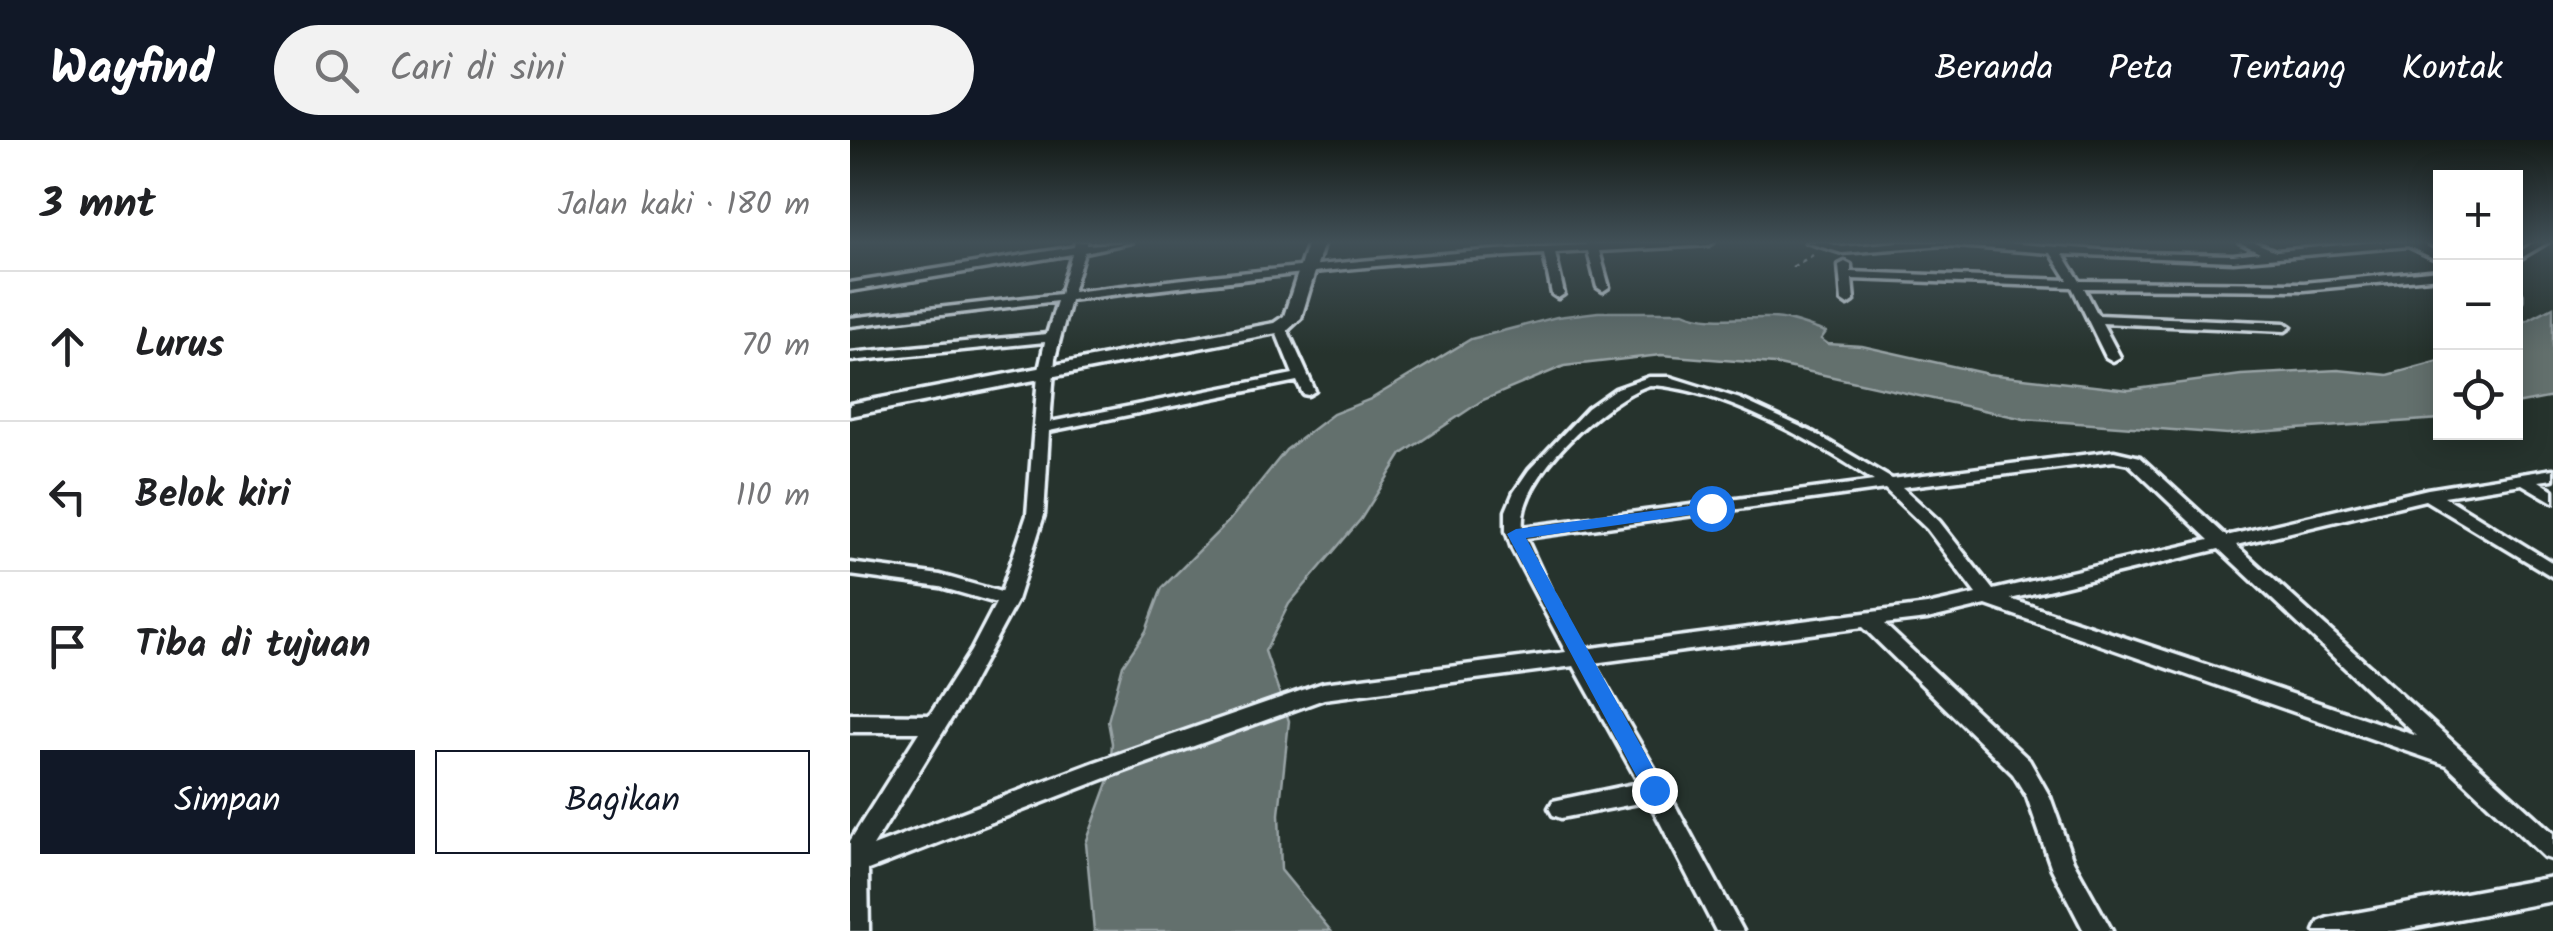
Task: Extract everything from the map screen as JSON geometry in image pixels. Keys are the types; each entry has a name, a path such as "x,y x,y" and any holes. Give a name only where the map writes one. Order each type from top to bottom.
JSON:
{"street":[{"path":"850,287 895,279"},
{"path":"856,931 853,865 862,841 982,652 1008,600 1032,531 1045,373 1069,279"},
{"path":"850,322 1219,279"},
{"path":"850,410 1280,327 1292,318 1305,279"},
{"path":"1555,279 1558,294"},
{"path":"1601,279 1603,287"},
{"path":"1846,279 1848,300"},
{"path":"1946,279 2220,289 2310,287 2391,279"},
{"path":"2073,279 2113,357"},
{"path":"2094,319 2285,326"},
{"path":"1042,428 1305,384 1280,327"},
{"path":"850,357 1053,337"},
{"path":"1730,931 1516,534 1518,501 1565,438 1615,397 1654,380 1679,381 1866,466 1934,524 1990,599 2458,759"},
{"path":"1516,534 2125,457 2145,469 2553,849"},
{"path":"853,865 1297,697 1867,620 1990,599 2428,494 2553,474"},
{"path":"2525,479 2553,497"},
{"path":"2428,494 2553,571"},
{"path":"850,569 940,581 1008,600"},
{"path":"1867,620 2022,767 2040,792 2054,844 2098,931"},
{"path":"850,723 936,724"},
{"path":"1561,808 1654,790"},
{"path":"2328,931 2553,889"}],"shaded area":[{"path":"2553,307 2553,397 2523,403 2523,322"},
{"path":"1598,312 1684,312 1715,318 1778,318 1826,332 1821,339 1828,344 1862,346 1988,374 2129,390 2241,375 2338,370 2388,375 2433,363 2433,419 2227,434 2024,419 1774,364 1661,355 1564,366 1483,400 1402,454 1361,519 1289,604 1265,651 1289,721 1279,814 1281,870 1331,931 1094,931 1086,843 1109,780 1112,743 1108,721 1123,665 1146,631 1162,588 1228,522 1286,450 1333,414 1371,399 1471,339 1557,317"}],"route":[{"path":"1654,790 1516,534 1711,508"}]}
